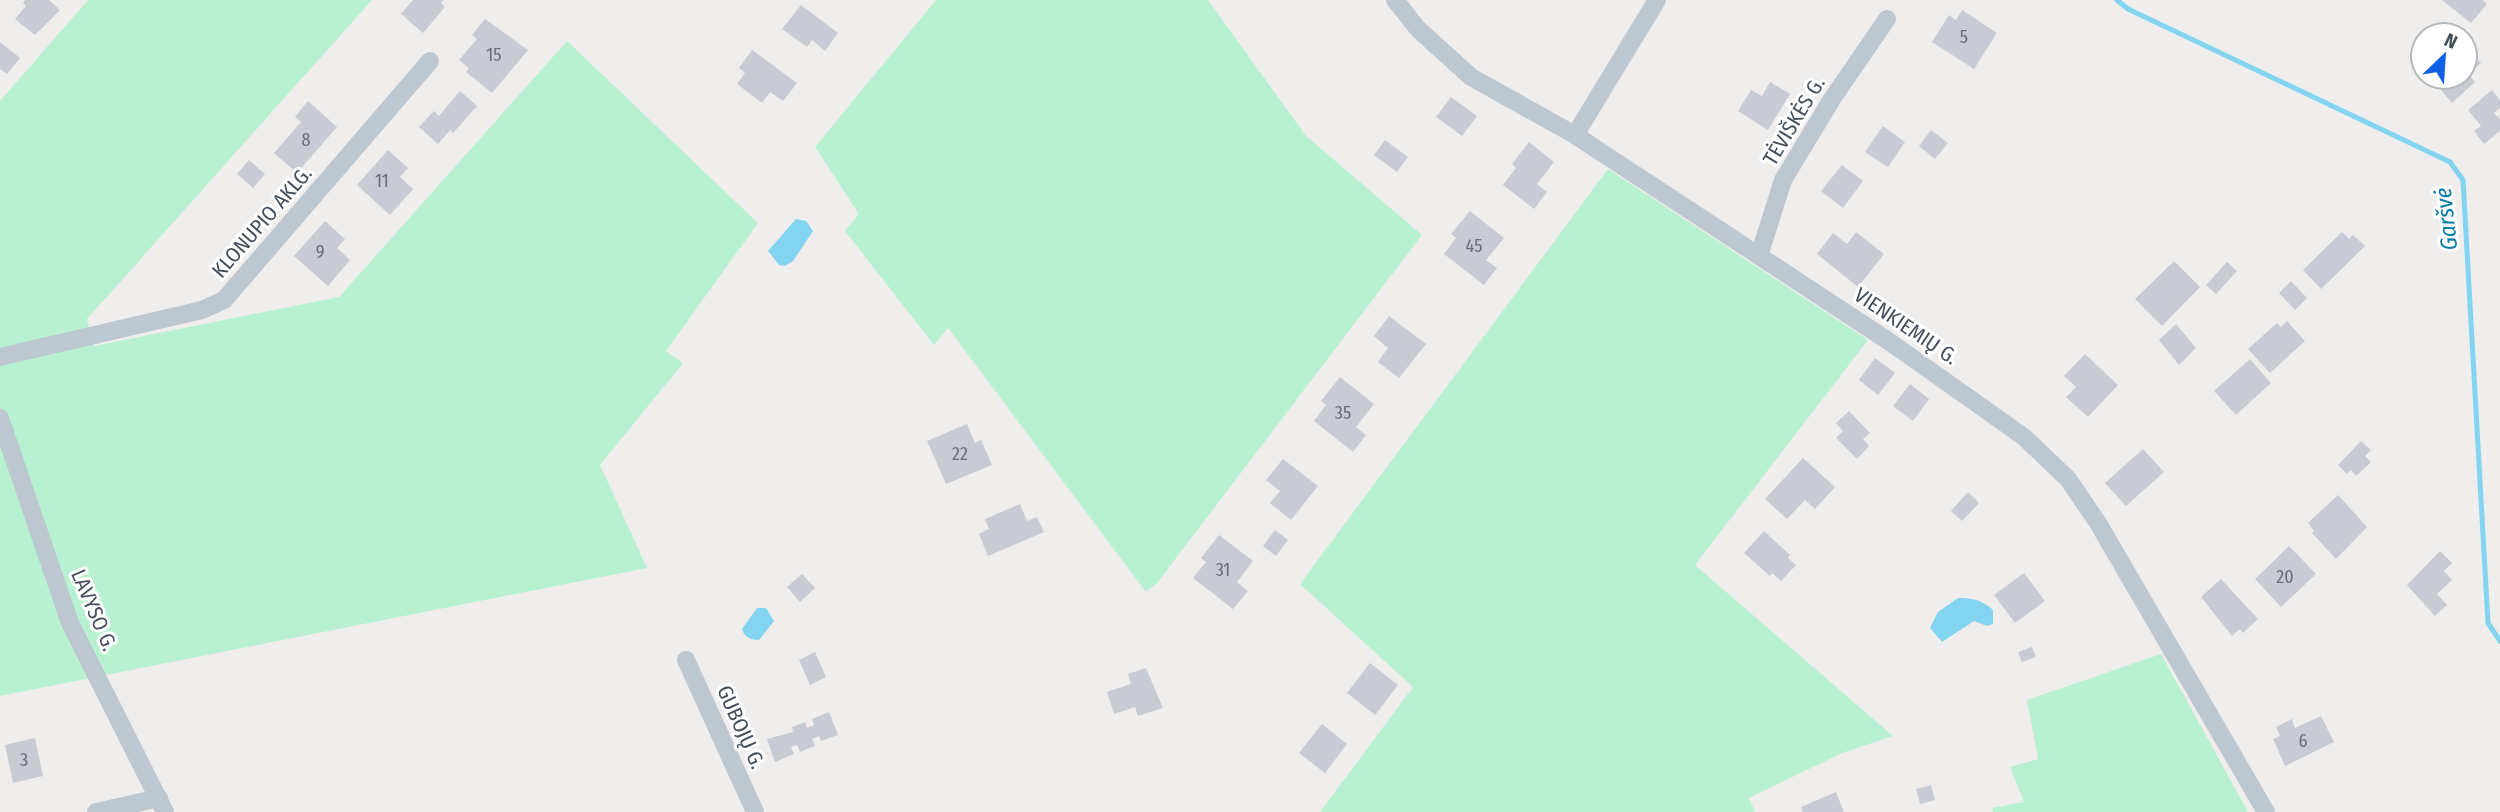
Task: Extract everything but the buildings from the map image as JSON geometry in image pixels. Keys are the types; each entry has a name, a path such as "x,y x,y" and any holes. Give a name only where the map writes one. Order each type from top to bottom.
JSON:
{"street":[{"name":"VIENKIEMIŲ G.","path":"1395,0 1418,29 1471,77 1575,135 1915,359 2024,437 2068,479 2116,553 2266,812"},
{"path":"1575,135 1657,0"},
{"name":"TĖVIŠKĖS G.","path":"1759,256 1783,180 1832,99 1888,19"},
{"name":"KLONUPIO AKLG.","path":"0,357 202,310 223,300 430,61"},
{"name":"LAVYSO G.","path":"0,418 71,623 162,805"},
{"name":"GUBOJŲ G.","path":"686,660 755,812"},
{"path":"96,812 162,805"}],"green space":[{"path":"88,0 372,0 87,319 94,346 339,297 567,41 758,223 666,351 683,363 600,465 647,568 0,696 0,101"},
{"path":"936,0 1208,0 1306,136 1422,235 1157,583 1146,592 948,328 934,345 845,231 859,214 815,147"},
{"path":"1608,169 1868,340 1695,565 1893,736 1842,753 1749,798 1755,812 1320,812 1413,687 1300,584"},
{"path":"2161,654 2248,812 1993,812 1992,808 2024,802 2010,767 2038,759 2027,700"}],"water":[{"path":"796,219 806,221 813,231 793,261 785,266 779,265 768,251"},
{"path":"1958,598 1977,600 1985,604 1993,610 1993,624 1987,626 1974,621 1942,642 1930,628 1938,612"},
{"path":"757,608 766,608 774,621 759,640 748,638 742,629"}],"waterway":[{"name":"Garšvė","path":"2117,0 2128,9 2450,162 2463,180 2488,623 2500,641"}]}
